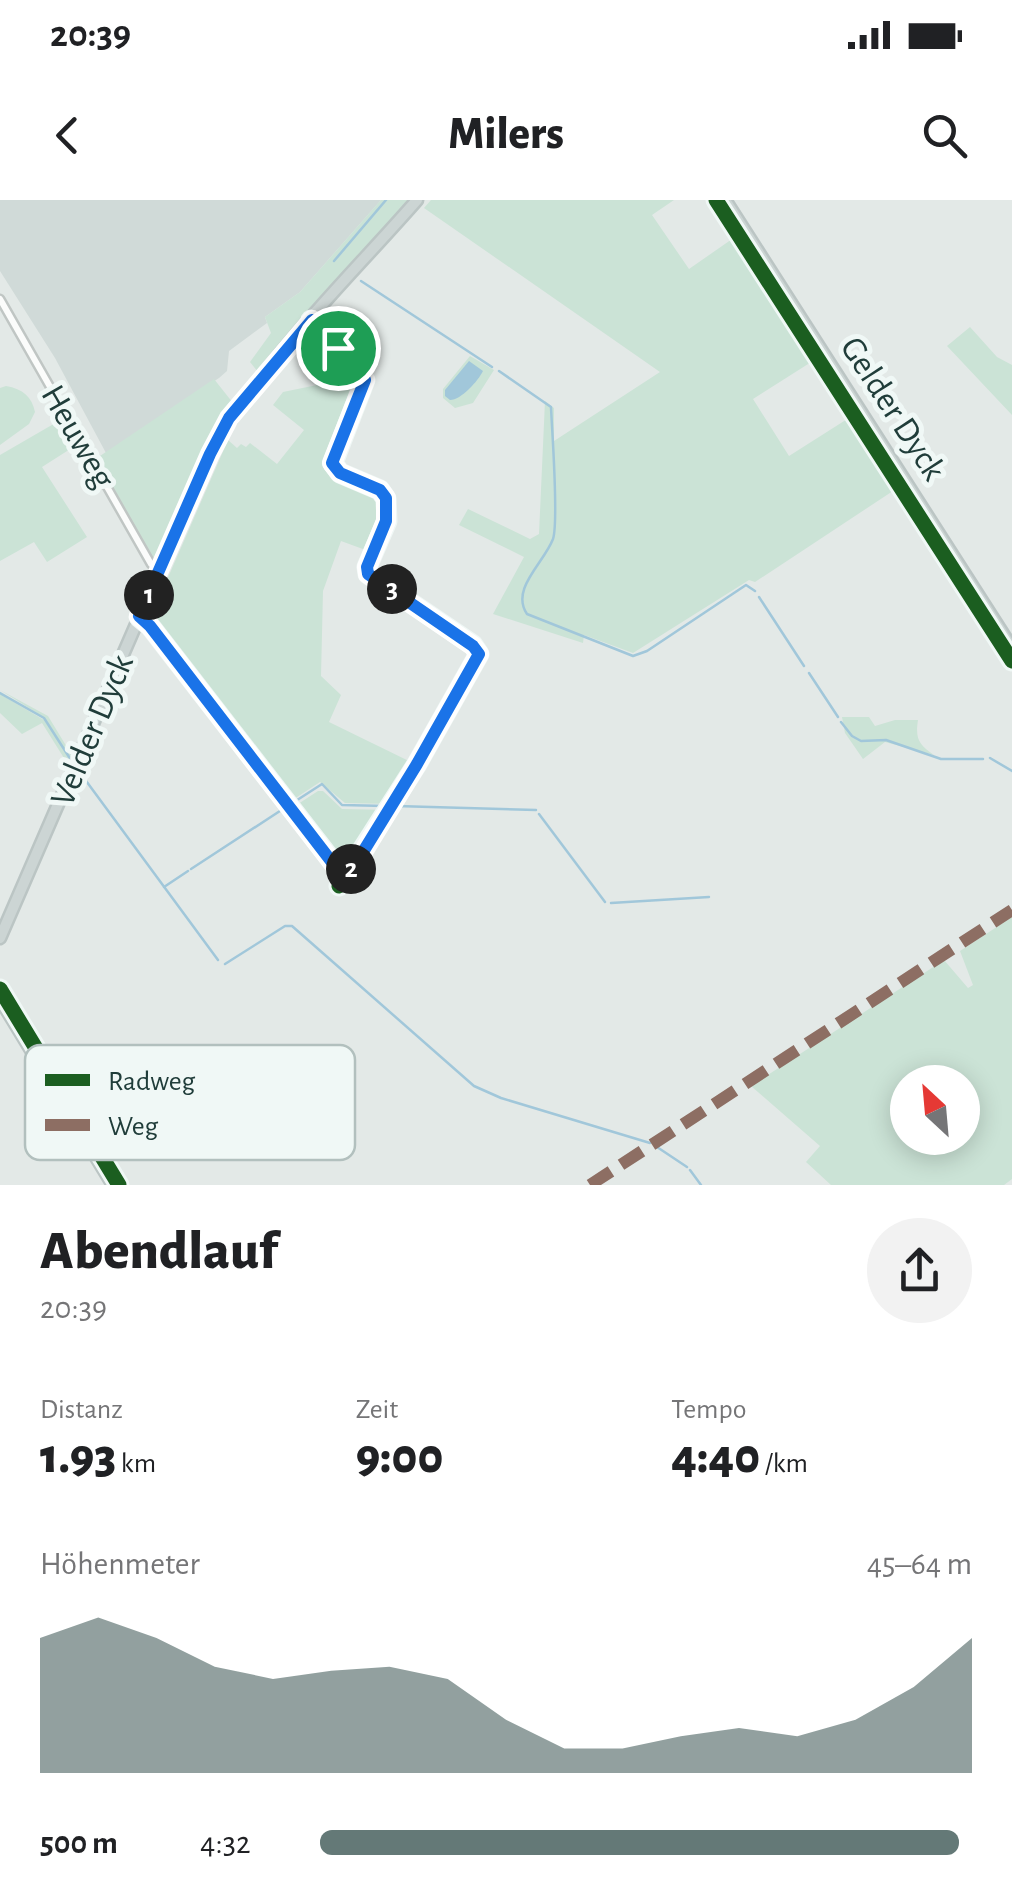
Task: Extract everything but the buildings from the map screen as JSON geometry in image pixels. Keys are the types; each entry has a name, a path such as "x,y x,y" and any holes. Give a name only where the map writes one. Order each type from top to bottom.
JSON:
{"main road":[{"name":"Velder Dyck","path":"0,938 229,418 417,200"},
{"name":"Gelder Dyck","path":"725,200 1012,648"},
{"name":"Velder Dyck","path":"0,952 8,923"},
{"path":"1,1002 28,1045"},
{"path":"99,1160 114,1185"}],"street":[{"name":"Heuweg","path":"0,300 151,564 159,571"},
{"path":"312,320 365,380 332,463 340,473 380,490 386,498 386,521 367,567 368,574 479,654 417,764 339,886"},
{"path":"139,616 338,870 346,872"}],"shaded area":[{"path":"0,200 381,200 300,292 265,317 267,323 229,351 227,371 106,453 55,358 0,271"}],"green space":[{"path":"381,200 409,200 258,372 250,362 271,333 265,317 300,292"},
{"path":"431,200 674,200 652,215 689,269 735,237 816,359 753,399 789,456 852,416 899,487 755,582 749,580 633,653 584,635 583,643 493,614 524,557 459,525 468,509 530,539 539,534 545,401 554,408 554,441 660,372 424,208"},
{"path":"970,327 997,357 1012,365 1012,415 947,346"},
{"path":"470,356 494,370 473,403 455,408 443,398 443,389"},
{"path":"361,376 325,468 380,495 384,515 371,552 341,541 323,591 321,676 341,695 329,722 415,764 391,804 345,803 320,782 288,803 149,621 228,440 237,448 250,443 277,464 304,430 273,405 283,392"},
{"path":"214,379 233,403 199,456 153,559 97,458"},
{"path":"6,386 26,394 35,412 29,424 0,445 0,388"},
{"path":"57,422 75,446 42,467 87,537 47,562 34,542 0,561 0,455"},
{"path":"0,690 48,716 73,757 90,717 57,796 69,766 42,723 22,734 0,713 0,694 44,720 71,760 45,718"},
{"path":"842,717 869,717 875,726 895,720 918,720 919,741 934,755 885,742 863,759 845,733"},
{"path":"318,791 342,809 388,810 348,868 342,870 292,808"},
{"path":"1012,917 1012,1179 1004,1185 831,1185 806,1162 820,1146 751,1086 944,960 968,988 973,985 960,951"}],"water":[{"path":"469,361 483,371 469,389 450,400 445,390"}],"waterway":[{"path":"334,261 386,200"},
{"path":"361,281 492,367"},
{"path":"499,371 551,407 555,529 549,548 525,586 523,605 527,614 633,656 647,651 746,585 755,591"},
{"path":"759,597 804,666"},
{"path":"809,673 838,717"},
{"path":"0,693 44,718 71,760"},
{"path":"841,722 861,741 886,740 941,759 983,759"},
{"path":"990,758 1012,771"},
{"path":"81,774 218,960"},
{"path":"291,804 322,784 342,805 386,806"},
{"path":"396,806 536,810"},
{"path":"191,869 286,807"},
{"path":"539,814 605,902"},
{"path":"164,887 188,871"},
{"path":"611,903 709,897"},
{"path":"225,964 285,926 292,926 474,1086 501,1098 650,1143"},
{"path":"657,1147 687,1167"},
{"path":"690,1170 701,1185"}],"marked path":[{"path":"590,1185 1012,910"}],"cycle path":[{"path":"716,200 1012,661"},
{"path":"311,320 365,380 333,463 340,473 380,490 386,499 387,521 367,567 368,574 473,645 479,654 417,764 339,886"},
{"path":"139,617 150,626 339,870 346,872"},
{"path":"0,989 34,1045"},
{"path":"104,1160 119,1185"}],"route":[{"path":"312,320 338,348 365,380 332,463 340,473 380,490 388,505 368,574 478,649 479,654 417,764 355,865 346,872 338,870 139,616 210,454 236,408 312,320"}]}
